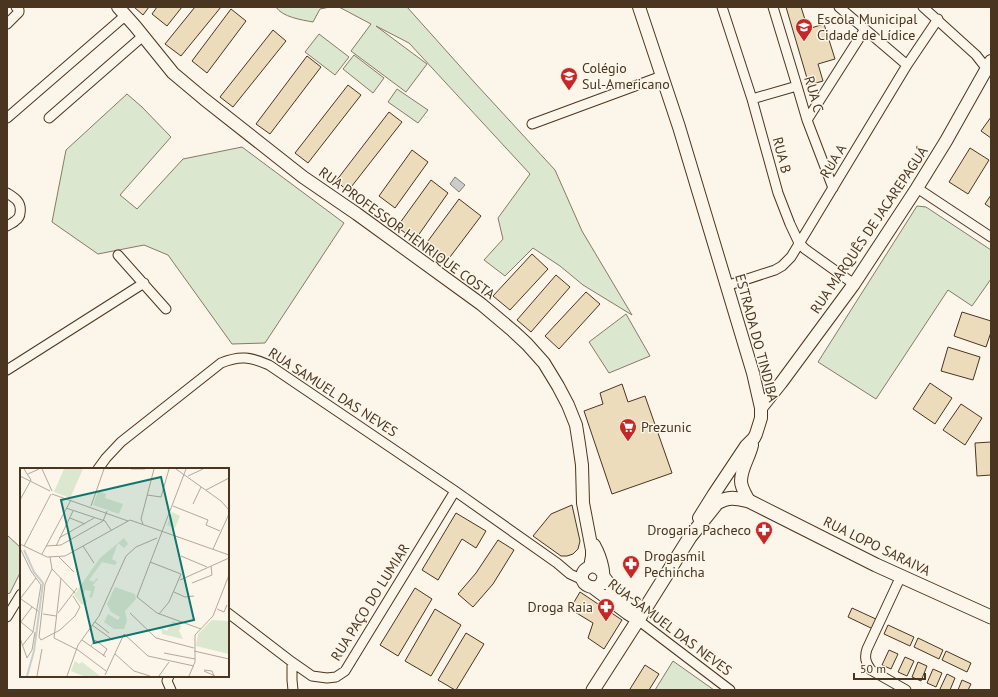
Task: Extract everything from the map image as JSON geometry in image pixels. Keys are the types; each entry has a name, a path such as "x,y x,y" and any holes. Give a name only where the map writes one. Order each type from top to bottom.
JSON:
{"main road":[{"name":"RUA LOPO SARAIVA","path":"690,537 717,503 730,498 738,498 749,501 901,576 991,617"},
{"name":"ESTRADA DO TINDIBA","path":"593,690 690,537"}],"street":[{"path":"7,24 19,12 16,7"},
{"name":"ESTRADA DO TINDIBA","path":"638,7 679,127 753,373 761,408 759,425 754,438 746,446 714,494 695,525 690,537"},
{"name":"RUA B","path":"722,7 752,99 778,193 799,243 805,249 854,284"},
{"name":"RUA C","path":"773,7 807,120 833,188"},
{"path":"839,7 907,65"},
{"path":"923,7 989,65"},
{"path":"7,118 122,11"},
{"name":"RUA PROFESSOR HENRIQUE COSTA","path":"122,11 173,73 204,99 303,177 357,214 481,304 504,322 544,363 568,405 576,425 582,464 583,503 590,535 592,556 586,572"},
{"name":"RUA A","path":"726,286 775,270 782,266 791,257 907,65 938,19"},
{"path":"807,120 866,29"},
{"path":"49,118 143,36"},
{"name":"RUA MARQUÊS DE JACAREPAGUÁ","path":"761,408 854,284 946,141 989,65"},
{"path":"532,124 662,76"},
{"path":"752,99 798,86"},
{"path":"917,188 991,238"},
{"path":"7,193 15,198 19,203 20,210 20,216 16,221 7,226"},
{"path":"118,255 166,309"},
{"path":"7,370 144,283"},
{"name":"RUA SAMUEL DAS NEVES","path":"99,468 121,442 221,363 231,359 244,357 269,365 454,491 557,563 570,574 586,572"},
{"path":"749,501 742,487 741,481 742,473 752,449 754,438"},
{"name":"RUA PAÇO DO LUMIAR","path":"229,614 312,676 326,678 336,677 345,671 454,491"},
{"name":"RUA PROFESSOR HENRIQUE COSTA","path":"590,535 599,555 603,574 620,598 628,604 638,607 647,607"},
{"path":"593,566 600,569 603,574 601,584 598,586 592,587 585,584 586,572 593,566"},
{"path":"901,576 867,650 865,658 867,665 871,670 906,690"},
{"name":"RUA SAMUEL DAS NEVES","path":"592,587 730,690"},
{"path":"7,617 20,596"},
{"path":"292,662 293,690"},
{"path":"168,677 167,681 171,690"}],"green space":[{"path":"276,7 330,7 320,9 313,22 287,16"},
{"path":"339,7 407,7 555,170 582,231 632,315 583,285 560,266 533,248 505,276 484,260 503,239 498,218 530,174 409,43 376,26 427,64 406,92 351,51 371,24"},
{"path":"319,34 349,57 335,75 305,52"},
{"path":"354,55 384,78 373,93 343,69"},
{"path":"397,89 428,110 418,123 388,102"},
{"path":"127,94 171,137 120,195 137,209 183,159 242,147 344,223 265,343 232,344 168,255 144,245 98,254 52,222 66,150"},
{"path":"917,206 926,207 991,250 991,279 972,306 948,290 876,399 818,362"},
{"path":"626,314 650,356 609,373 589,342"},
{"path":"7,535 20,547 20,573 10,593 7,594"},
{"path":"673,661 714,690 655,690"}],"shaded area":[{"path":"455,177 465,185 459,192 450,184"}],"building":[{"path":"134,7 149,7 143,15"},
{"path":"157,7 182,7 167,26 152,14"},
{"path":"195,7 221,7 181,56 165,44"},
{"path":"786,7 801,7 808,29 824,24 835,59 818,64 823,81 809,85"},
{"path":"231,9 246,21 207,73 192,61"},
{"path":"273,30 286,41 233,107 220,97"},
{"path":"307,56 321,67 270,134 256,124"},
{"path":"348,85 361,95 308,163 295,153"},
{"path":"389,112 402,122 348,191 336,181"},
{"path":"991,117 991,138 981,131"},
{"path":"970,148 989,160 968,194 949,182"},
{"path":"412,150 428,162 395,208 379,196"},
{"path":"431,180 448,193 415,240 397,227"},
{"path":"991,195 991,208 985,204"},
{"path":"459,199 481,216 447,261 425,245"},
{"path":"532,254 548,269 510,310 493,296"},
{"path":"556,275 570,287 531,332 517,320"},
{"path":"586,292 600,304 559,349 545,336"},
{"path":"962,312 991,321 991,332 986,347 954,336"},
{"path":"948,347 980,357 973,380 941,371"},
{"path":"930,383 952,398 935,424 913,409"},
{"name":"Prezunic","path":"622,384 628,402 645,396 672,473 612,494 584,411 603,404 600,393"},
{"path":"961,404 982,418 965,445 943,430"},
{"path":"991,442 991,475 977,476 975,443"},
{"path":"572,505 580,541 578,549 573,554 561,556 533,536 551,514"},
{"path":"456,513 486,531 476,548 462,539 438,580 422,570"},
{"path":"498,540 514,550 493,584 473,607 458,594 476,573"},
{"path":"415,588 432,599 398,656 380,645"},
{"name":"Droga Raia","path":"580,592 622,620 604,649 588,638 593,623 570,609"},
{"path":"852,608 878,620 873,629 848,617"},
{"path":"435,609 461,625 431,676 405,661"},
{"path":"888,625 914,637 910,646 884,634"},
{"path":"466,633 484,644 455,690 438,680"},
{"path":"918,638 943,650 939,659 914,647"},
{"path":"889,650 898,654 891,669 882,665"},
{"path":"946,651 971,663 967,672 942,660"},
{"path":"905,657 914,661 907,676 898,672"},
{"path":"918,662 927,666 921,681 912,677"},
{"path":"645,665 659,674 649,690 630,689"},
{"path":"933,669 942,673 936,687 927,683"},
{"path":"947,674 955,678 950,690 940,689"},
{"path":"962,680 971,684 968,690 958,690"}],"place":[{"name":"Escola Municipal Cidade de Lídice","path":"804,42"},
{"name":"Colégio Sul-Americano","path":"569,91"},
{"name":"Prezunic","path":"628,442"},
{"name":"Drogaria Pacheco","path":"764,545"},
{"name":"Drogasmil Pechincha","path":"631,579"},
{"name":"Droga Raia","path":"606,622"}]}
